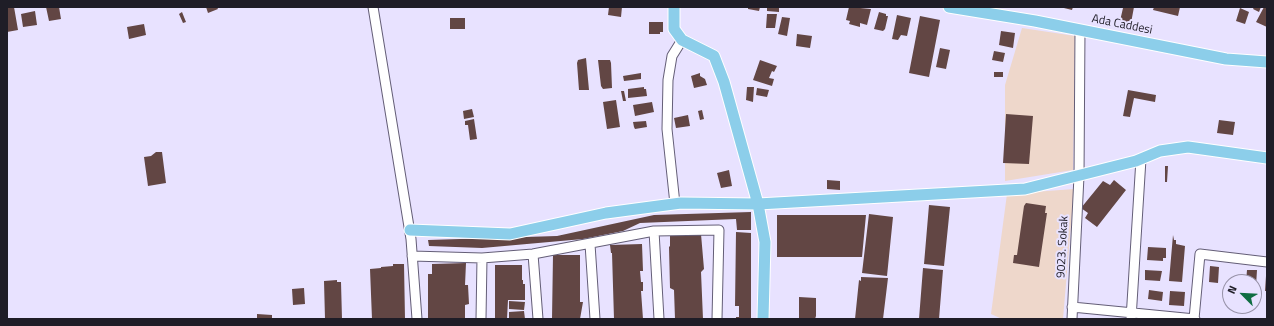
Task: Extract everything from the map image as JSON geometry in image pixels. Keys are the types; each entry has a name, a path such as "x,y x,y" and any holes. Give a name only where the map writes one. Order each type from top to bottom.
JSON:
{"main road":[{"path":"674,7 674,29 682,40 714,56 724,82 758,204 765,242 763,319"},
{"name":"Ada Caddesi","path":"949,7 1080,30 1226,59 1267,62"},
{"path":"410,230 510,234 606,213 675,204 758,204 1025,189 1141,159 1160,151 1188,147 1267,158"}],"street":[{"path":"373,7 410,230 417,319"},
{"name":"9023. Sokak","path":"1072,319 1079,176 1080,30"},
{"path":"675,204 667,129 668,80 672,56 682,40"},
{"path":"1131,316 1141,159"},
{"path":"412,256 482,258 533,254 654,231 719,230 717,319"},
{"path":"654,231 659,319"},
{"path":"590,244 595,319"},
{"path":"533,254 538,319"},
{"path":"1072,307 1131,316 1194,319 1200,254 1267,262"},
{"path":"481,319 482,258"}],"shaded area":[{"path":"1022,28 1075,36 1073,170 1005,181 1005,85"},
{"path":"1074,189 1063,319 1002,319 991,314 1007,194"}],"building":[{"path":"7,7 14,7 18,30 7,32"},
{"path":"46,7 59,7 61,19 49,21"},
{"path":"206,7 217,7 218,9 208,13"},
{"path":"609,7 622,7 621,17 608,15"},
{"path":"748,7 760,7 759,11 748,9"},
{"path":"767,7 779,7 779,12 767,11"},
{"path":"849,7 871,9 867,25 860,23 860,27 849,24 850,21 846,20"},
{"path":"1060,7 1073,7 1072,10"},
{"path":"1120,7 1134,7 1131,23 1120,21 1123,8"},
{"path":"1154,7 1180,7 1178,16 1153,10"},
{"path":"1254,7 1261,7 1259,12 1253,9"},
{"path":"1264,7 1267,8 1267,27 1256,22"},
{"path":"1240,8 1249,12 1245,24 1236,21"},
{"path":"35,11 37,25 23,27 21,14"},
{"path":"182,12 186,22 183,23 179,14"},
{"path":"879,12 888,16 885,29 883,31 874,29"},
{"path":"767,14 777,14 775,28 766,28"},
{"path":"897,15 911,18 907,36 901,35 898,40 892,39"},
{"path":"920,16 940,20 929,77 909,73"},
{"path":"782,17 790,18 787,36 778,34"},
{"path":"450,18 465,18 465,29 450,29"},
{"path":"649,22 663,22 663,32 660,32 660,34 649,34"},
{"path":"144,24 146,35 129,39 127,27"},
{"path":"1001,31 1015,33 1013,48 999,45"},
{"path":"797,34 812,36 810,48 796,46"},
{"path":"940,48 950,50 946,69 936,67"},
{"path":"994,51 1005,53 1003,62 992,60"},
{"path":"586,58 589,90 579,90 577,63 578,60"},
{"path":"598,60 610,60 612,88 603,89 601,86"},
{"path":"760,60 777,66 774,72 772,71 769,78 774,79 772,86 753,80"},
{"path":"994,72 1003,72 1003,77 994,77"},
{"path":"641,73 641,79 624,81 623,76"},
{"path":"700,73 700,76 705,79 707,85 694,88 691,76"},
{"path":"644,87 644,89 646,89 647,96 628,98 628,89"},
{"path":"747,87 754,87 753,102 746,100"},
{"path":"757,88 769,90 767,97 756,95"},
{"path":"1128,90 1156,95 1155,102 1134,98 1130,117 1123,116"},
{"path":"621,91 624,91 626,101 623,101"},
{"path":"616,100 620,127 607,129 603,102"},
{"path":"652,102 654,112 635,116 633,105"},
{"path":"472,109 474,117 464,119 463,111"},
{"path":"702,110 704,119 700,120 698,111"},
{"path":"1006,114 1033,116 1029,164 1003,163"},
{"path":"688,115 690,126 676,128 674,118"},
{"path":"474,119 477,139 470,140 468,125 465,125 465,121"},
{"path":"1219,120 1235,122 1233,135 1217,133"},
{"path":"646,121 647,127 635,129 633,122"},
{"path":"156,152 162,152 166,183 148,186 144,157 151,156"},
{"path":"1165,166 1168,166 1167,182 1165,182"},
{"path":"729,170 732,186 721,188 717,173"},
{"path":"827,180 840,181 840,190 827,189"},
{"path":"1114,180 1126,190 1097,227 1085,218 1088,213 1081,208 1103,181 1110,185"},
{"path":"1026,203 1046,206 1045,213 1047,213 1039,267 1013,263 1014,255 1017,255 1024,206"},
{"path":"929,205 950,207 944,266 924,264"},
{"path":"751,212 751,230 737,230 736,219 640,223 623,231 583,239 482,248 429,246 428,240 557,236 654,215"},
{"path":"869,214 893,217 887,276 862,273"},
{"path":"777,215 866,215 862,257 777,257"},
{"path":"736,232 751,233 751,319 736,319 736,317 739,317 739,306 735,306"},
{"path":"701,234 704,269 701,272 703,319 675,319 674,290 670,288 670,235"},
{"path":"1173,235 1174,240 1176,240 1176,244 1185,246 1182,282 1169,281"},
{"path":"642,244 643,271 640,271 641,282 643,282 643,291 641,291 643,319 614,319 612,253 610,245"},
{"path":"1148,247 1166,248 1166,258 1163,258 1163,261 1147,260"},
{"path":"553,255 580,255 580,302 583,302 580,319 552,319"},
{"path":"466,263 465,285 468,285 469,304 465,305 465,319 428,319 428,274 432,274 432,264"},
{"path":"393,264 404,264 405,319 372,319 370,269 393,266"},
{"path":"495,265 522,265 522,280 523,284 525,284 525,300 508,300 507,319 495,319"},
{"path":"1210,266 1219,267 1218,283 1209,282"},
{"path":"923,268 943,270 939,319 919,319"},
{"path":"1145,270 1162,271 1160,281 1145,280"},
{"path":"1247,270 1257,270 1257,274 1247,274"},
{"path":"1266,276 1267,291 1265,291"},
{"path":"861,277 888,278 883,319 855,319 859,280 861,281"},
{"path":"337,280 337,282 341,282 342,319 325,319 324,281"},
{"path":"304,288 305,304 293,305 292,289"},
{"path":"1149,290 1163,292 1162,301 1148,299"},
{"path":"1170,291 1185,292 1184,306 1169,305"},
{"path":"799,297 816,298 815,319 799,319"},
{"path":"509,301 525,302 524,310 509,309"},
{"path":"524,311 525,319 509,319 509,312"},
{"path":"257,314 272,315 272,319 257,319"}]}
